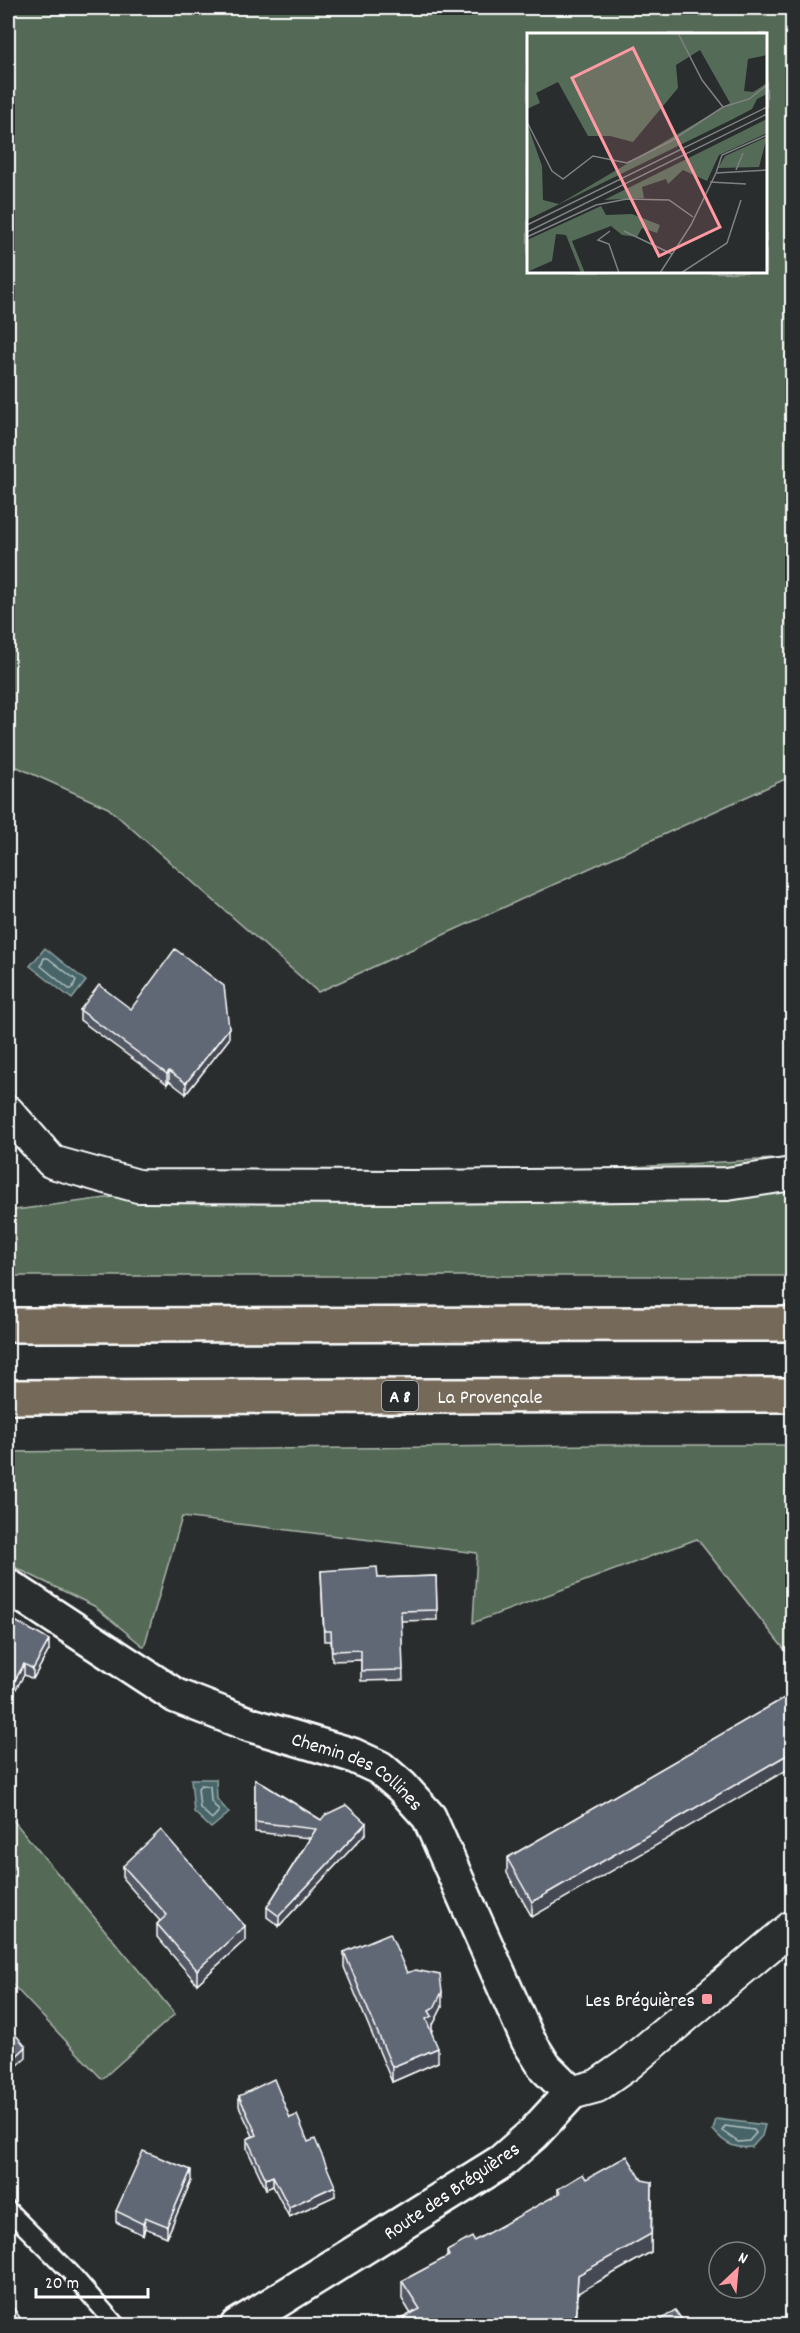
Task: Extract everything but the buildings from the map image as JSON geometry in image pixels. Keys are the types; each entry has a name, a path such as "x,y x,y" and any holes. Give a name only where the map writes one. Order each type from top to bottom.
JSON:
{"highway":[{"path":"8,1325 792,1324"},
{"name":"La Provençale","path":"8,1397 792,1395"}],"street":[{"path":"8,1112 52,1162 138,1186 412,1187 727,1184 792,1174"},
{"name":"Chemin des Collines","path":"8,1586 137,1673 176,1696 251,1725 352,1755 380,1768 402,1787 429,1817 528,2040 545,2067 571,2093"},
{"path":"571,2093 597,2086 627,2065 792,1927"},
{"name":"Route des Bréguières","path":"237,2325 501,2162 533,2134 571,2093"}],"lane":[{"path":"8,2210 70,2272 117,2325"}],"green space":[{"path":"8,8 792,8 792,776 318,992 108,808 8,763"},
{"path":"792,1158 792,1276 8,1276 8,1211 121,1196"},
{"path":"792,1445 792,1659 697,1539 473,1623 477,1553 182,1517 144,1647 94,1606 8,1564 8,1452"},
{"path":"8,1814 175,2014 102,2079 8,1980"}],"water":[{"path":"45,948 86,981 72,999 30,966"},
{"path":"191,1779 216,1779 217,1799 229,1813 211,1828 194,1812"},
{"path":"716,2119 765,2125 762,2136 752,2147 740,2147 726,2142 713,2130"}],"place":[{"name":"Les Bréguières","path":"707,1999"}]}
